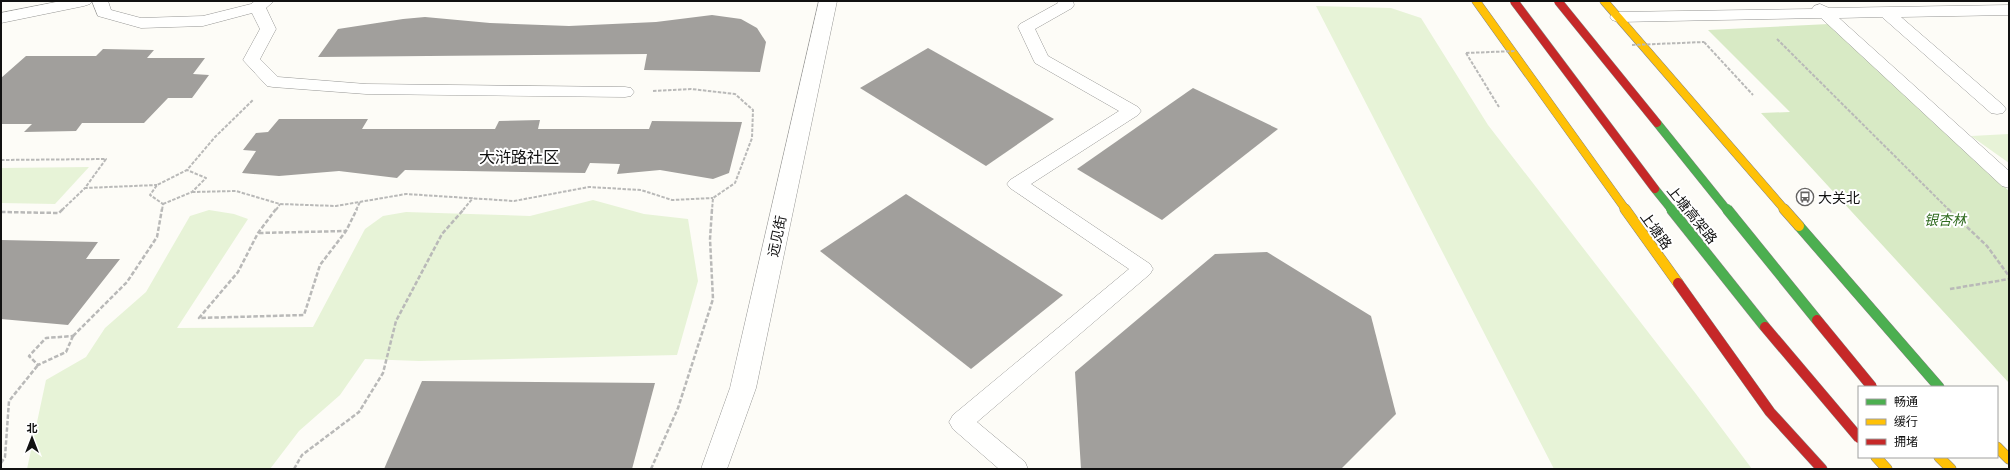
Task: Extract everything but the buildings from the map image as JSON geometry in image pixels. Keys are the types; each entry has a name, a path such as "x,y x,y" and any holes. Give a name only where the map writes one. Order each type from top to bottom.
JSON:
{"main road":[{"name":"上塘路","path":"1476,1 1770,412 1822,469"},
{"name":"上塘高架路","path":"1514,1 1637,166 1811,384 1858,437"},
{"name":"上塘高架路","path":"1558,1 1871,386"},
{"path":"1604,1 1938,386"},
{"path":"1998,448 2009,459"},
{"path":"1877,458 1887,469"},
{"path":"1940,458 1951,469"}],"street":[{"name":"远见街","path":"714,469 742,388 828,1"}],"lane":[{"path":"1,18 84,1"},
{"path":"100,1 104,13 141,23 203,21 262,4 268,29 252,60 273,82 366,89 624,92"},
{"path":"1016,469 961,422 1143,270 1017,184 1132,111 1041,59 1026,27 1066,5 1065,1"},
{"path":"1618,17 1753,14 1818,7 1886,12 2009,10"},
{"path":"1818,7 2009,182"},
{"path":"1886,12 1997,109"}],"path":[{"path":"1753,14 1868,131 1987,246 2009,276"},
{"path":"1704,42 1753,95"},
{"path":"1466,53 1498,107"},
{"path":"85,188 157,185 187,170 215,137 273,82"},
{"path":"163,204 192,192 236,191 280,204 336,206 406,194 514,201 589,187 641,190 672,200 713,198 735,183 752,138 753,110 735,94 691,89 624,92"},
{"path":"1,160 106,159 85,188 59,212 1,212"},
{"path":"187,170 206,178 192,192"},
{"path":"157,185 150,196 163,204"},
{"path":"294,469 302,455 359,412 383,373 396,321 442,234 474,198"},
{"path":"651,469 678,408 713,299 710,239 713,198"},
{"path":"280,204 258,233 238,272 199,318 304,315 320,265 346,231 360,202"},
{"path":"1,463 5,457 9,402 38,365 66,352 73,336 127,282 157,237 163,204"},
{"path":"258,233 346,231"},
{"path":"1950,289 2009,280"},
{"path":"38,365 29,356 46,338 73,336"}],"green space":[{"path":"1316,6 1391,8 1421,18 1488,125 1696,394 1752,469 1554,469"},
{"name":"银杏林","path":"1829,24 2009,191 2009,383 1761,113 1790,112 1708,30"},
{"path":"2009,134 2009,163 1971,136"},
{"path":"89,167 55,204 1,203 1,168"},
{"path":"593,200 644,214 688,219 698,281 677,355 419,361 365,359 340,395 299,431 270,469 27,469 46,380 86,357 105,328 146,292 190,216 209,210 234,214 248,219 177,328 313,327 365,229 383,216 406,212 530,216"}],"traffic: fast":[{"path":"1657,123 1817,320"},
{"path":"1655,189 1765,327"},
{"path":"1799,226 1938,386"}],"traffic: slow":[{"path":"1476,1 1678,283"},
{"path":"1604,1 1799,226"},
{"path":"1998,448 2009,459"},
{"path":"1877,458 1887,469"},
{"path":"1940,458 1951,469"}],"traffic: jam":[{"path":"1514,1 1655,189"},
{"path":"1558,1 1657,123"},
{"path":"1678,283 1770,412 1822,469"},
{"path":"1817,320 1871,386"},
{"path":"1765,327 1858,437"}],"place":[{"name":"大关北","path":"1805,197"}],"district":[{"name":"大浒路社区","path":"519,156"}]}
